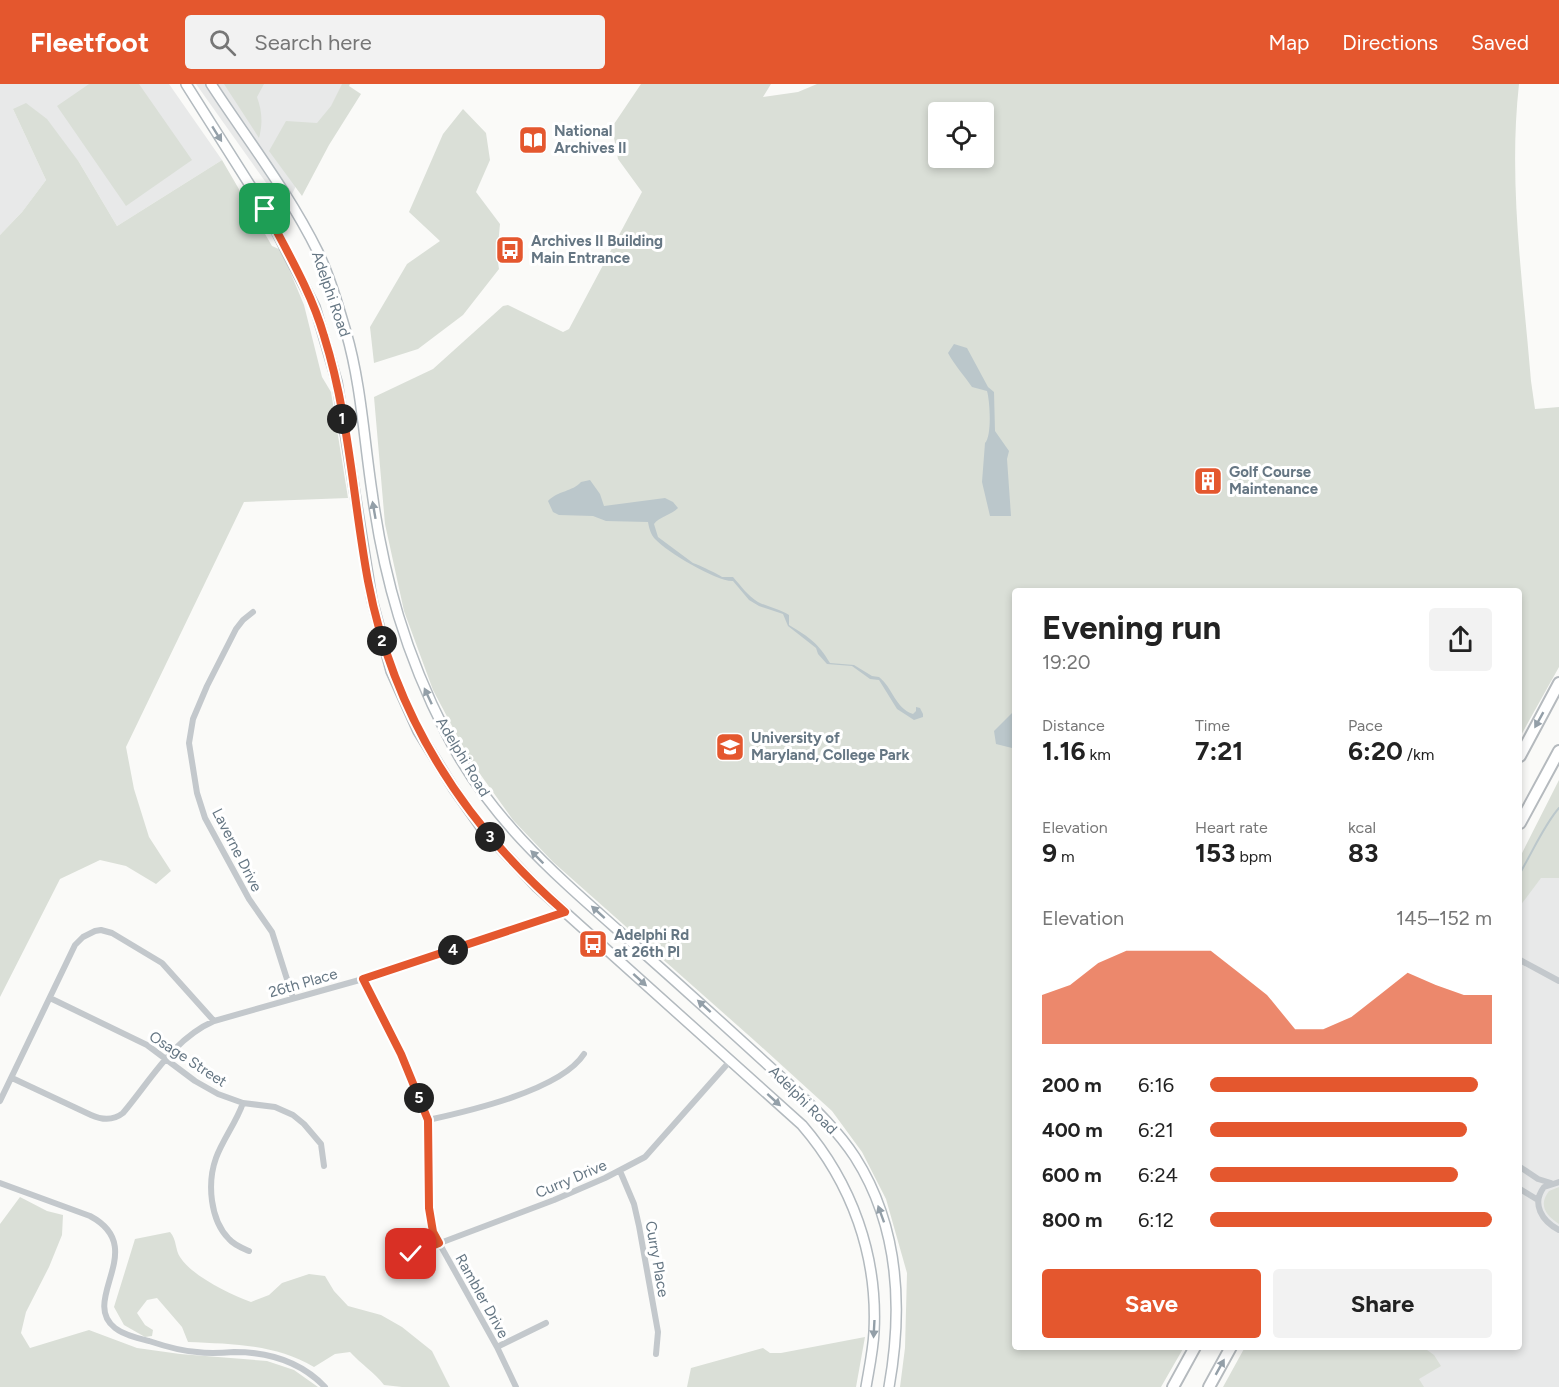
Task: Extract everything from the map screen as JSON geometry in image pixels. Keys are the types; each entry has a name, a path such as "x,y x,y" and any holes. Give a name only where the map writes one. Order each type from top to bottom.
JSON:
{"main road":[{"name":"Adelphi Road","path":"186,84 265,209 315,308 337,382 372,600 391,671 418,731 483,830 537,887 802,1125 826,1155 854,1209 866,1248 873,1287 874,1335 866,1387"},
{"name":"Adelphi Road","path":"211,84 292,207 326,270 351,353 359,395 372,496 391,592 415,668 447,735 488,800 536,856 794,1089 828,1124 856,1158 887,1231 893,1259 897,1293 897,1321 889,1387"},
{"path":"1522,752 1559,683"},
{"path":"1522,820 1559,752"},
{"path":"1173,1387 1193,1350"},
{"path":"1209,1387 1229,1350"}],"street":[{"name":"Laverne Drive","path":"253,612 236,629 207,686 193,719 189,742 197,793 206,818 249,899 272,932 294,998"},
{"name":"26th Place","path":"12,1078 104,1119 119,1116 167,1058 191,1034 214,1021 363,979 565,912"},
{"path":"0,1101 72,952 79,940 87,934 101,930 112,933 162,963 214,1021"},
{"path":"1522,961 1559,981"},
{"name":"Rambler Drive","path":"363,979 401,1054 428,1120 429,1208 433,1232 497,1347 516,1387"},
{"name":"Osage Street","path":"50,998 147,1045 208,1089 243,1103 275,1107 293,1115 321,1144 324,1166"},
{"path":"428,1120 504,1100 556,1079 579,1063 584,1054"},
{"name":"Curry Drive","path":"391,1272 398,1261 439,1243 554,1200 620,1171 645,1157 730,1061"},
{"path":"243,1103 216,1158 211,1193 216,1219 223,1233 233,1243 249,1251"},
{"path":"1522,1168 1538,1179 1556,1182"},
{"name":"Curry Place","path":"620,1171 634,1204 639,1226 658,1332 656,1354"},
{"path":"1556,1182 1544,1187 1538,1200 1539,1209 1544,1218 1559,1230"},
{"path":"0,1183 99,1220 110,1232 116,1243 116,1257 105,1298 105,1309 108,1321 121,1331 181,1350 268,1356 304,1369 325,1387"},
{"path":"1522,1190 1538,1200"},
{"path":"497,1347 546,1323"}],"shaded area":[{"path":"0,84 169,84 222,160 117,226 79,162 13,109 46,180 22,212 0,235"},
{"path":"89,84 139,84 192,160 126,206 57,106"},
{"path":"196,84 347,84 282,214 272,197 272,191"},
{"path":"224,84 264,84 257,97 261,117 259,138"},
{"path":"342,84 350,84 349,86 361,94 329,145 302,196 269,151 286,121 317,123 331,106"},
{"name":"University of Maryland, College Park","path":"641,84 771,84 763,97 798,92 817,84 1519,84 1515,158 1516,196 1531,381 1535,409 1559,407 1559,667 1522,733 1522,588 1012,588 1012,1350 1182,1350 1161,1387 900,1387 905,1348 907,1273 886,1199 862,1152 832,1111 553,862 513,820 470,760 433,690 404,611 385,524 374,397 433,369 503,306 508,305 563,332 569,329 642,192 618,159 612,127"},
{"path":"26,103 47,119 79,162 117,226 222,160 272,246 281,250 304,305 322,377 331,392 348,498 244,502 126,747 134,789 149,837 171,871 156,884 126,866 100,860 60,879 0,997 0,235 22,212 46,180 13,109"},
{"path":"463,109 486,133 490,160 476,192 500,224 497,256 499,269 463,315 418,349 374,363 370,327 407,264 440,241 409,212 443,134"},
{"path":"954,344 967,348 988,387 994,392 995,431 1009,451 1007,459 1011,516 990,516 982,482 985,443 990,426 987,391 972,387 954,362 948,353"},
{"path":"590,480 600,494 604,506 665,498 673,502 678,508 654,524 658,537 693,563 722,577 733,577 758,602 789,615 789,625 812,641 830,663 854,665 872,676 879,677 902,707 913,714 916,707 920,708 923,717 914,720 897,709 879,680 870,679 852,666 827,664 816,648 788,626 783,614 759,606 749,600 733,581 704,572 661,545 650,531 648,522 606,521 593,516 559,515 553,512 548,501 581,482"},
{"path":"1012,713 1012,748 996,744 994,731"},
{"path":"1559,780 1559,878 1541,878 1522,903 1522,853"},
{"path":"1559,823 1559,1387 1230,1387 1250,1350 1522,1350 1522,889"},
{"path":"1559,1187 1559,1224 1547,1214 1544,1201 1549,1191"},
{"path":"20,1197 47,1211 63,1215 62,1235 26,1312 21,1333 30,1348 89,1330 137,1348 267,1361 294,1370 318,1387 0,1387 0,1224"},
{"path":"170,1232 180,1257 194,1271 223,1290 251,1302 269,1295 282,1283 309,1274 325,1276 334,1291 348,1306 381,1315 402,1327 432,1351 450,1387 384,1385 350,1352 335,1354 314,1367 299,1359 269,1350 237,1345 188,1342 182,1327 157,1298 147,1300 137,1313 145,1325 153,1330 152,1336 145,1337 124,1325 114,1307 135,1239"},
{"path":"865,1337 856,1387 687,1387 691,1368 763,1348 770,1353 781,1353"},
{"path":"1243,1350 1427,1350 1434,1355 1441,1366 1419,1379 1424,1387 1223,1387"}],"waterway":[{"path":"1522,869 1543,831 1559,808"}],"place":[{"name":"National Archives II","path":"533,140"},
{"name":"Archives II Building Main Entrance","path":"510,250"},
{"name":"Golf Course Maintenance","path":"1208,481"},
{"name":"University of Maryland, College Park","path":"730,747"},
{"name":"Adelphi Rd at 26th Pl","path":"593,944"}],"route":[{"path":"265,209 315,308 337,382 368,579 381,640 391,671 418,731 483,830 537,887 565,912 363,979 414,1082 428,1120 429,1208 433,1232 439,1243 411,1254"}]}
